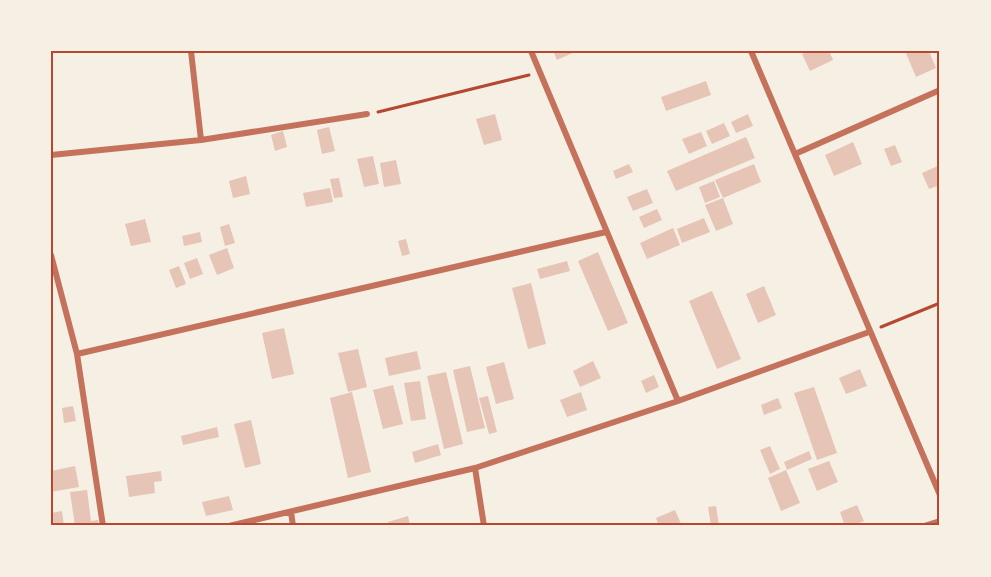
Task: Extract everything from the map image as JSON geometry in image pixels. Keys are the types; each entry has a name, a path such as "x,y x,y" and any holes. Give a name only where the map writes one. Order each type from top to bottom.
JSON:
{"street":[{"path":"191,51 201,140"},
{"path":"531,51 678,401"},
{"path":"751,51 940,495"},
{"path":"795,154 940,90"},
{"path":"51,155 201,140 367,114"},
{"path":"77,354 606,232"},
{"path":"51,255 77,354 103,526"},
{"path":"230,526 475,468 678,401 869,332"},
{"path":"475,468 484,526"},
{"path":"291,512 293,526"},
{"path":"924,526 940,521"}],"path":[{"path":"367,114 540,72"},
{"path":"869,332 940,303"}],"building":[{"path":"553,51 577,51 557,60"},
{"path":"810,51 829,51 833,60 810,71 802,54"},
{"path":"905,51 929,51 936,68 916,77"},
{"path":"706,81 711,95 666,111 661,97"},
{"path":"495,114 502,140 484,145 476,119"},
{"path":"748,114 753,126 736,133 731,122"},
{"path":"724,123 730,136 712,144 706,131"},
{"path":"329,127 335,151 322,154 317,130"},
{"path":"283,131 287,147 275,151 271,135"},
{"path":"701,132 707,146 689,154 682,139"},
{"path":"746,137 755,158 676,191 667,171"},
{"path":"853,142 862,164 834,176 825,155"},
{"path":"895,145 902,162 891,166 884,149"},
{"path":"373,156 379,184 364,187 357,159"},
{"path":"396,160 401,184 384,187 380,163"},
{"path":"629,164 633,172 616,179 613,171"},
{"path":"754,164 761,182 723,198 715,180"},
{"path":"940,165 940,185 929,189 922,173"},
{"path":"246,176 250,194 233,198 229,181"},
{"path":"339,178 343,197 334,198 330,179"},
{"path":"714,181 720,197 705,203 699,187"},
{"path":"330,188 333,202 306,207 303,193"},
{"path":"647,189 653,203 633,211 627,197"},
{"path":"723,198 733,224 716,231 705,205"},
{"path":"657,209 662,220 644,228 639,217"},
{"path":"704,218 710,232 682,243 677,229"},
{"path":"145,219 151,242 131,246 125,224"},
{"path":"229,224 235,243 225,246 220,227"},
{"path":"673,228 680,245 647,259 640,243"},
{"path":"200,232 202,242 184,246 182,236"},
{"path":"406,239 410,254 402,256 398,241"},
{"path":"227,248 234,268 217,275 209,255"},
{"path":"598,252 628,323 608,331 578,261"},
{"path":"197,258 203,274 190,279 184,263"},
{"path":"567,261 570,271 540,279 537,269"},
{"path":"179,266 186,284 176,288 169,270"},
{"path":"531,283 546,344 528,349 512,288"},
{"path":"764,286 776,315 758,323 746,294"},
{"path":"712,291 741,359 717,369 689,301"},
{"path":"284,328 294,374 272,379 262,333"},
{"path":"358,349 367,387 348,392 338,353"},
{"path":"417,351 421,369 389,376 385,358"},
{"path":"593,361 601,378 580,387 573,371"},
{"path":"504,362 514,399 496,404 486,367"},
{"path":"470,366 485,428 467,432 453,370"},
{"path":"860,369 867,386 846,394 839,378"},
{"path":"446,372 463,444 444,449 427,376"},
{"path":"654,375 659,387 646,393 641,381"},
{"path":"420,381 426,419 411,421 404,383"},
{"path":"393,385 403,424 383,429 373,390"},
{"path":"814,387 837,453 817,460 794,393"},
{"path":"352,392 371,472 348,478 330,398"},
{"path":"581,392 587,410 567,417 560,400"},
{"path":"488,396 497,432 489,434 479,398"},
{"path":"778,398 782,408 764,415 761,405"},
{"path":"73,406 76,421 64,423 62,408"},
{"path":"251,420 261,464 245,468 234,424"},
{"path":"217,427 219,437 183,445 181,436"},
{"path":"438,444 441,455 415,463 412,452"},
{"path":"770,446 780,469 770,474 760,450"},
{"path":"809,451 812,459 787,470 784,462"},
{"path":"829,461 838,482 817,491 808,469"},
{"path":"75,466 79,487 51,492 51,471"},
{"path":"786,470 800,503 781,511 768,478"},
{"path":"161,471 162,481 154,482 155,493 129,497 126,476"},
{"path":"87,490 91,521 98,520 99,526 75,526 70,492"},
{"path":"229,496 233,510 206,516 202,502"},
{"path":"857,505 864,521 845,526 840,512"},
{"path":"716,506 719,526 711,526 708,507"},
{"path":"675,510 682,526 659,526 656,518"},
{"path":"62,511 64,526 51,526 51,513"},
{"path":"408,516 410,526 389,526 388,522"}]}
